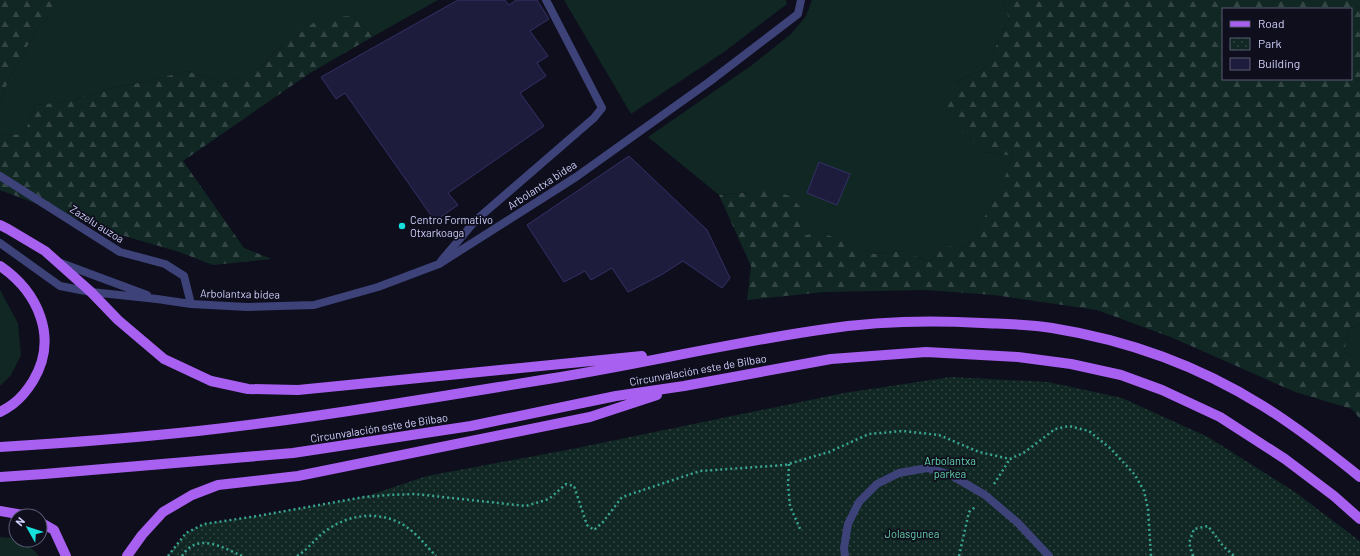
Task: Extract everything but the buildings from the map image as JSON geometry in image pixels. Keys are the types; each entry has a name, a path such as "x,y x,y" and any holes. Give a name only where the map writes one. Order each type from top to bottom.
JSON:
{"main road":[{"path":"0,225 46,251 91,292 118,320 164,359 212,381 248,389 298,390 697,350"},
{"path":"0,266 10,273 27,291 36,305 42,324 44,338 42,359 38,373 27,390 14,404 0,412"},
{"name":"Circunvalación este de Bilbao","path":"0,447 57,444 198,431 306,418 598,371 697,350 827,329 910,321 946,321 1049,328 1129,345 1164,357 1224,383 1264,406 1333,455 1360,477"},
{"name":"Circunvalación este de Bilbao","path":"0,477 293,453 470,426 616,396 684,386 831,359 926,352 1018,356 1071,364 1121,375 1162,390 1220,417 1285,459 1334,496 1360,519"},
{"path":"127,556 142,535 163,512 192,495 218,485 298,476 590,417 684,386"},
{"path":"48,527 54,530 66,556"}],"street":[{"path":"439,264 476,220 594,118 602,108 546,0"},
{"name":"Arbolantxa bidea","path":"158,299 191,304 247,307 314,305 378,287 439,264 576,177 709,82 798,14 801,0"},
{"name":"Zazelu auzoa","path":"0,176 120,252 165,264 184,276 191,304"},
{"path":"0,243 60,286 91,292 158,299"},
{"path":"58,262 158,299"},
{"path":"845,556 844,548 848,524 859,502 877,484 899,473 927,468 949,474 985,495 1018,523 1049,556"}],"path":[{"path":"993,485 1010,459 1025,452 1055,429 1069,426 1089,431 1111,448 1135,475 1144,491 1148,508 1151,556"},
{"path":"168,556 186,533 204,524 364,497 389,495 416,494 526,506 549,499 566,484 574,486 587,525 594,530 603,522 622,497 700,470 789,464 829,452 869,434 903,431 939,435 979,452 1010,459"},
{"path":"789,464 788,484 790,506 801,532"},
{"path":"959,556 969,512 976,505"},
{"path":"296,556 328,529 342,521 357,516 377,515 391,519 408,527 436,556"},
{"path":"1193,556 1189,543 1194,529 1208,526 1223,546 1234,556"},
{"path":"182,556 186,549 195,544 205,543 217,545 242,556"}],"green space":[{"path":"0,0 70,0 38,27 8,81 0,105"},
{"path":"70,0 438,0 374,36 354,16 283,44 259,69 223,83 187,71 108,89 70,101 36,105 24,134 0,135 0,105 8,81 38,27"},
{"path":"564,0 786,0 787,4 724,52 631,114"},
{"path":"812,0 1002,0 1009,19 985,69 955,82 985,152 1013,156 1005,180 987,214 965,248 943,247 930,262 902,251 874,254 853,244 798,237 747,192 719,195 648,137 752,65 791,34 806,16"},
{"path":"1002,0 1360,0 1360,324 1349,329 1344,353 1360,359 1360,419 1352,409 1295,392 1173,338 1097,310 994,295 926,290 824,292 747,300 751,266 719,195 770,190 790,196 806,213 798,236 821,233 853,244 874,254 902,251 930,262 943,246 965,248 992,204 1013,156 985,152 967,137 945,114 955,82 985,69 1009,19"},
{"path":"354,16 374,36 310,73 183,161 244,248 272,259 213,265 179,252 111,232 0,190 0,135 24,134 36,105 70,101 108,89 187,71 223,83 259,69 283,44 322,17"},
{"path":"0,290 18,323 21,355 11,375 0,386"},
{"path":"1360,324 1360,359 1344,353 1349,329"},
{"name":"Arbolantxa parkea","path":"951,377 1048,382 1122,398 1208,437 1295,492 1357,539 1360,542 1360,556 176,556 169,554 186,533 204,524 364,497 427,476 572,449 844,393"},
{"path":"0,537 8,538 8,548 31,548 39,556 0,556"}],"place":[{"name":"Centro Formativo Otxarkoaga","path":"402,226"}],"park label":[{"name":"Jolasgunea","path":"912,534"}]}
